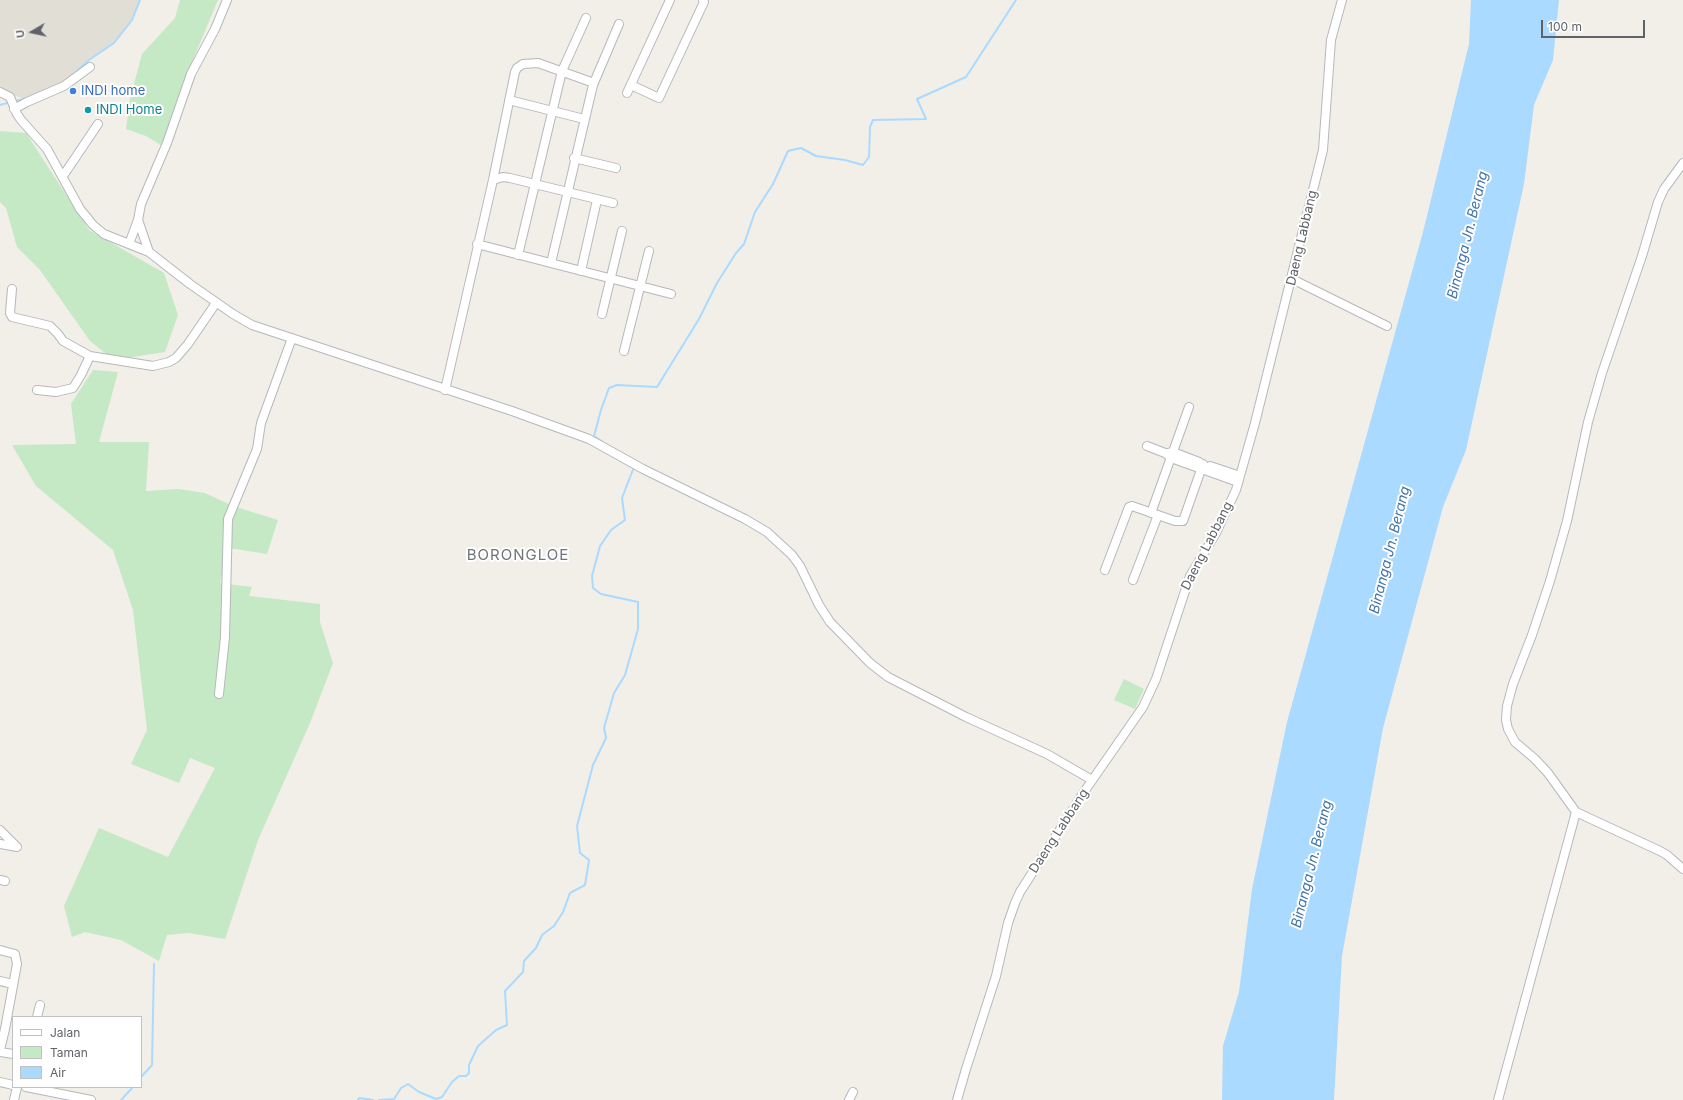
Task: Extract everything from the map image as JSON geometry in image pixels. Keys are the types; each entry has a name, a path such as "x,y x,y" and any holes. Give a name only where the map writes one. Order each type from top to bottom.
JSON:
{"street":[{"path":"129,244 138,220 141,204 167,143 190,74 215,29 227,0"},
{"path":"627,93 670,0"},
{"path":"631,85 659,98 704,2 703,0"},
{"name":"Daeng Labbang","path":"957,1100 996,976 1010,914 1020,892 1092,780 1118,745 1150,692 1187,582 1200,557 1216,533 1239,479 1255,423 1323,150 1331,40 1342,0"},
{"path":"518,255 562,71 586,18"},
{"path":"551,263 574,158 594,82 619,24"},
{"path":"445,390 477,244 493,180 515,72 517,68 523,64 538,63 594,82"},
{"path":"13,105 27,102 64,86 90,67"},
{"path":"0,92 13,105 21,120 47,149 64,176 80,209 93,225 104,234 149,252 216,302 252,325 544,422 589,439 643,469 678,485 762,528 781,543 795,559 819,606 830,622 870,663 888,677 966,718 1047,754 1092,780"},
{"path":"509,100 584,119"},
{"path":"64,176 98,124"},
{"path":"574,158 616,168"},
{"path":"1683,163 1664,189 1658,202 1642,256 1602,373 1588,422 1567,521 1550,581 1506,706 1506,720 1508,729 1515,742 1536,759 1576,812 1660,851 1683,869"},
{"path":"493,180 503,177 613,203"},
{"path":"581,271 597,200"},
{"path":"138,220 149,252"},
{"path":"602,314 622,231"},
{"path":"477,244 670,294"},
{"path":"624,351 649,251"},
{"path":"1292,278 1387,326"},
{"path":"12,289 11,316 50,326 63,341 90,356 153,366 169,362 176,358 185,348 216,302"},
{"path":"219,694 226,622 228,519 256,449 261,423 292,338"},
{"path":"37,390 56,392 73,388 82,375 90,356"},
{"path":"1133,580 1155,514 1170,454 1189,407"},
{"path":"1147,446 1239,479"},
{"path":"1105,570 1129,507 1132,506 1174,521 1182,520 1202,466"},
{"path":"1498,1100 1576,812"},
{"path":"0,830 17,847 0,844"},
{"path":"0,950 13,953 17,958 0,1051 12,1054"},
{"path":"0,981 13,984"},
{"path":"37,1016 40,1005"},
{"path":"0,1082 12,1084"},
{"path":"14,1100 17,1088"},
{"path":"36,1088 55,1090 91,1100"},
{"path":"849,1100 853,1092"}],"shaded area":[{"path":"0,0 140,0 132,20 114,43 89,60 62,84 24,99 0,90"}],"green space":[{"path":"180,0 218,0 187,74 164,147 146,136 126,129 130,99 142,54 175,18"},
{"path":"0,131 26,133 89,230 164,273 178,315 165,352 114,360 90,341 40,270 17,247 6,208 0,202"},
{"path":"93,370 118,372 99,442 149,442 146,491 178,489 205,493 233,506 278,520 267,554 229,548 220,583 252,587 249,596 320,604 320,622 333,663 310,723 258,840 225,939 189,933 167,935 159,961 121,940 85,932 72,937 64,906 99,828 168,857 215,768 190,758 179,783 131,764 147,730 133,610 113,550 36,486 12,445 76,444 71,404"},
{"path":"1124,679 1144,689 1135,709 1114,700"}],"water":[{"name":"Binanga Jn. Berang","path":"1471,0 1559,0 1553,60 1534,105 1524,184 1466,450 1443,507 1383,728 1342,956 1334,1100 1222,1100 1223,1046 1239,992 1252,889 1287,722 1423,232 1469,44"}],"waterway":[{"path":"68,79 89,60 114,43 132,20 140,0"},
{"path":"603,442 594,436 609,388 617,385 657,387 699,319 717,283 736,253 744,244 755,212 773,184 788,151 801,148 816,156 845,160 863,165 869,157 870,127 873,120 926,119 917,99 966,77 1016,0"},
{"path":"15,101 24,99"},
{"path":"0,105 11,102"},
{"path":"379,1100 394,1099 401,1088 408,1084 419,1092 436,1099 442,1097 452,1082 459,1076 466,1076 469,1073 469,1065 478,1046 496,1030 507,1025 505,991 523,972 524,961 536,948 542,935 554,926 563,912 570,893 585,885 589,860 580,853 577,826 593,765 606,738 604,728 614,693 625,675 638,629 638,602 601,594 593,588 592,576 600,546 611,530 625,520 622,498 634,467"},
{"path":"142,1076 152,1065 154,964"},
{"path":"121,1100 132,1088"},
{"path":"358,1100 359,1098 373,1100"}],"place":[{"name":"INDI home","path":"73,91"},
{"name":"INDI Home","path":"88,110"}],"district":[{"name":"BORONGLOE","path":"518,555"}]}
